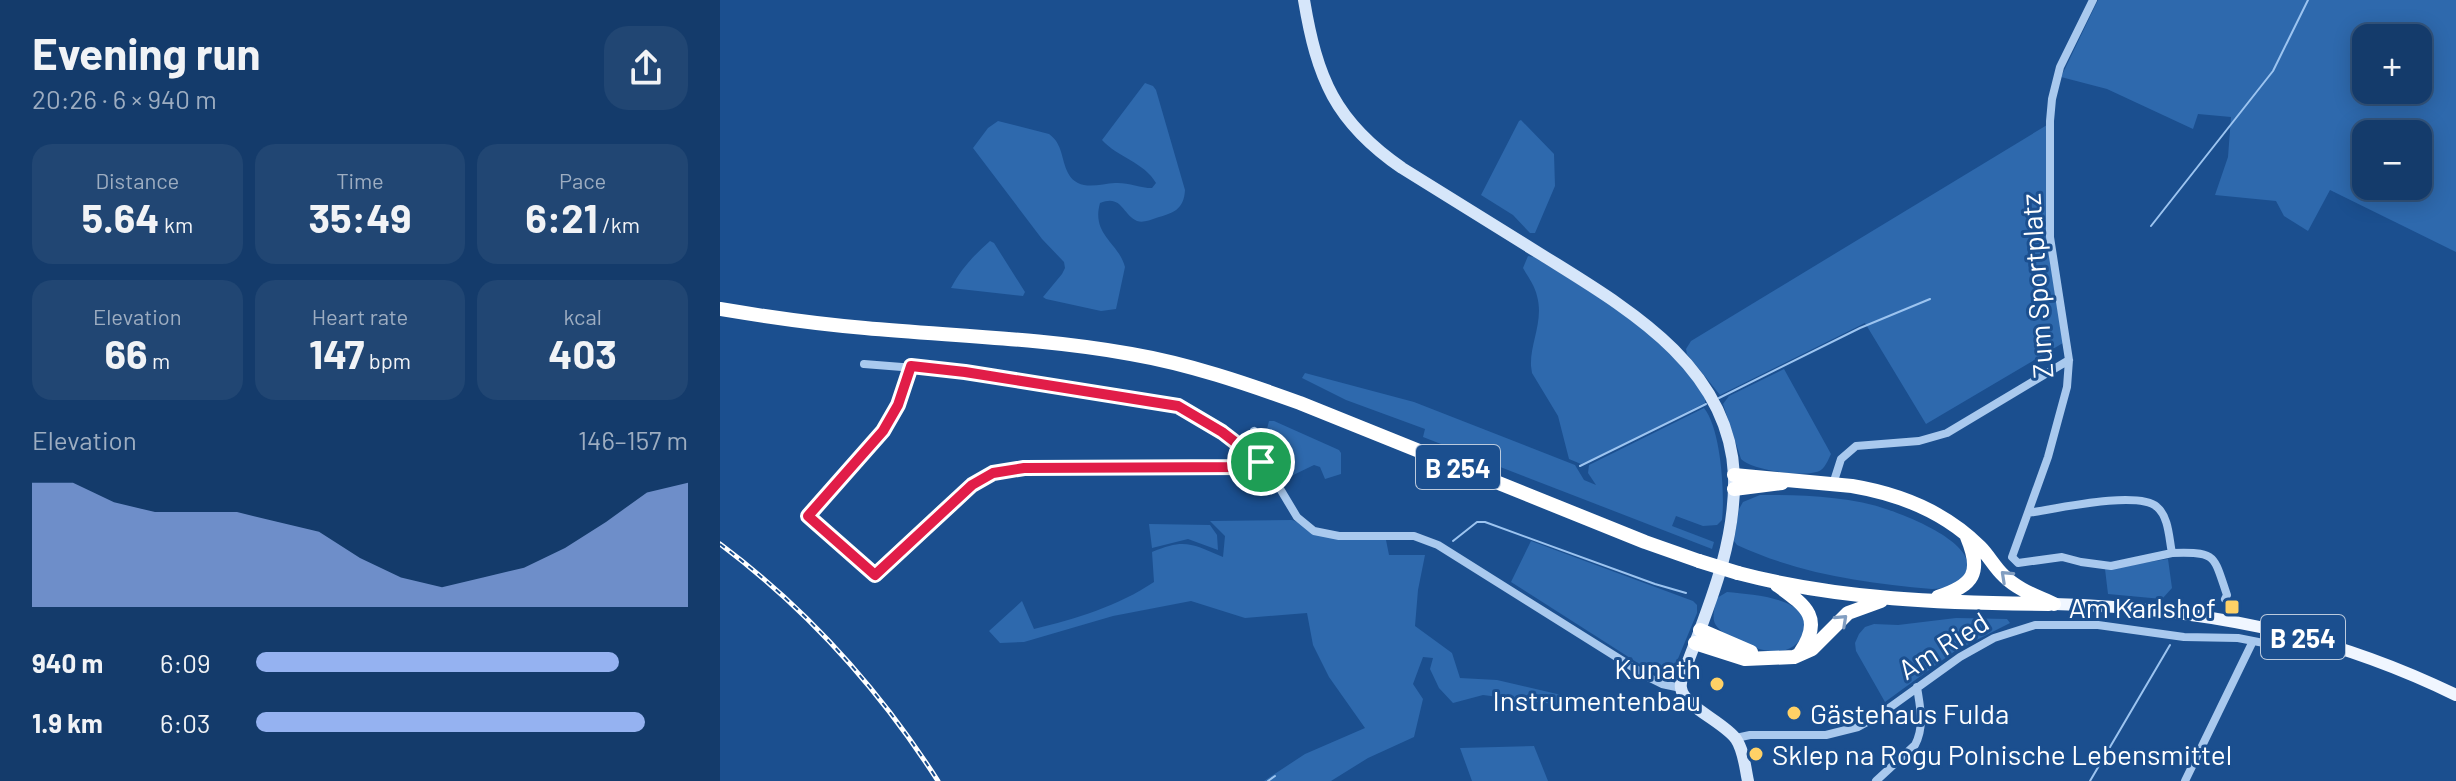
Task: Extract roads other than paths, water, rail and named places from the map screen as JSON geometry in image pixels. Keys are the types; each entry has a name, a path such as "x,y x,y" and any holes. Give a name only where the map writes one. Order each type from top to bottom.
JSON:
{"highway":[{"name":"B 254","path":"720,309 827,324 1058,343 1188,366 1300,403 1645,542 1738,573 1816,590 1891,598 2054,604"},
{"path":"1734,482 1770,477 1870,489 1911,501 1948,521 1981,547 2010,581 2054,604"},
{"path":"1928,601 1960,589 1971,578 1975,558 1967,536"},
{"path":"1772,582 1804,605 1811,617 1810,637 1800,654"},
{"path":"1697,637 1745,659 1783,659 1812,649 1854,609 1891,598"}],"main road":[{"name":"B 254","path":"2054,604 2177,612 2275,630 2371,659 2456,695"}],"street":[{"path":"1304,0 1321,74 1339,108 1352,124 1393,161 1617,302 1658,333 1690,366 1713,399 1730,444 1734,482 1718,582 1681,688 1684,696 1698,709 1736,738 1748,781"},
{"name":"Zum Sportplatz","path":"2093,0 2060,67 2052,99 2050,237 2069,360 2067,387 2048,457 2012,557 2018,563 2062,557 2111,566 2172,553"},
{"path":"1833,484 1841,459 1856,446 1919,441 1947,433 2069,360"},
{"path":"864,364 965,372 1178,406 1222,432 1261,462 1297,517 1314,531 1339,536 1414,536 1438,545 1650,678 1681,688"},
{"path":"911,366 898,405 883,431 808,516 875,575 972,485 1002,470 1248,467 1261,462 1264,455 1254,431"},
{"path":"2028,513 2122,499 2139,499 2156,505 2165,518 2172,553 2210,556 2216,563 2227,595 2225,599"},
{"name":"Am Ried","path":"1736,738 1750,735 1826,735 1848,730 1878,716 1986,642 2010,631 2035,625 2098,625 2184,637 2226,637 2305,651"},
{"path":"2185,781 2253,641"},
{"path":"1876,781 1918,739 1921,721 1917,687"}],"waterway":[{"path":"2151,226 2273,71 2308,0"},
{"path":"1719,398 1860,328 1930,299"},
{"path":"1580,466 1706,404"},
{"path":"1453,541 1477,522 1485,522 1686,593"},
{"path":"2090,781 2170,645"},
{"path":"1268,781 1275,776"}],"railway":[{"path":"720,544 752,569 840,652 891,714 938,781"}],"place":[{"name":"Am Karlshof","path":"2232,607"},
{"name":"Kunath Instrumentenbau","path":"1717,684"},
{"name":"Gästehaus Fulda","path":"1794,713"},
{"name":"Sklep na Rogu Polnische Lebensmittel","path":"1756,754"}]}
